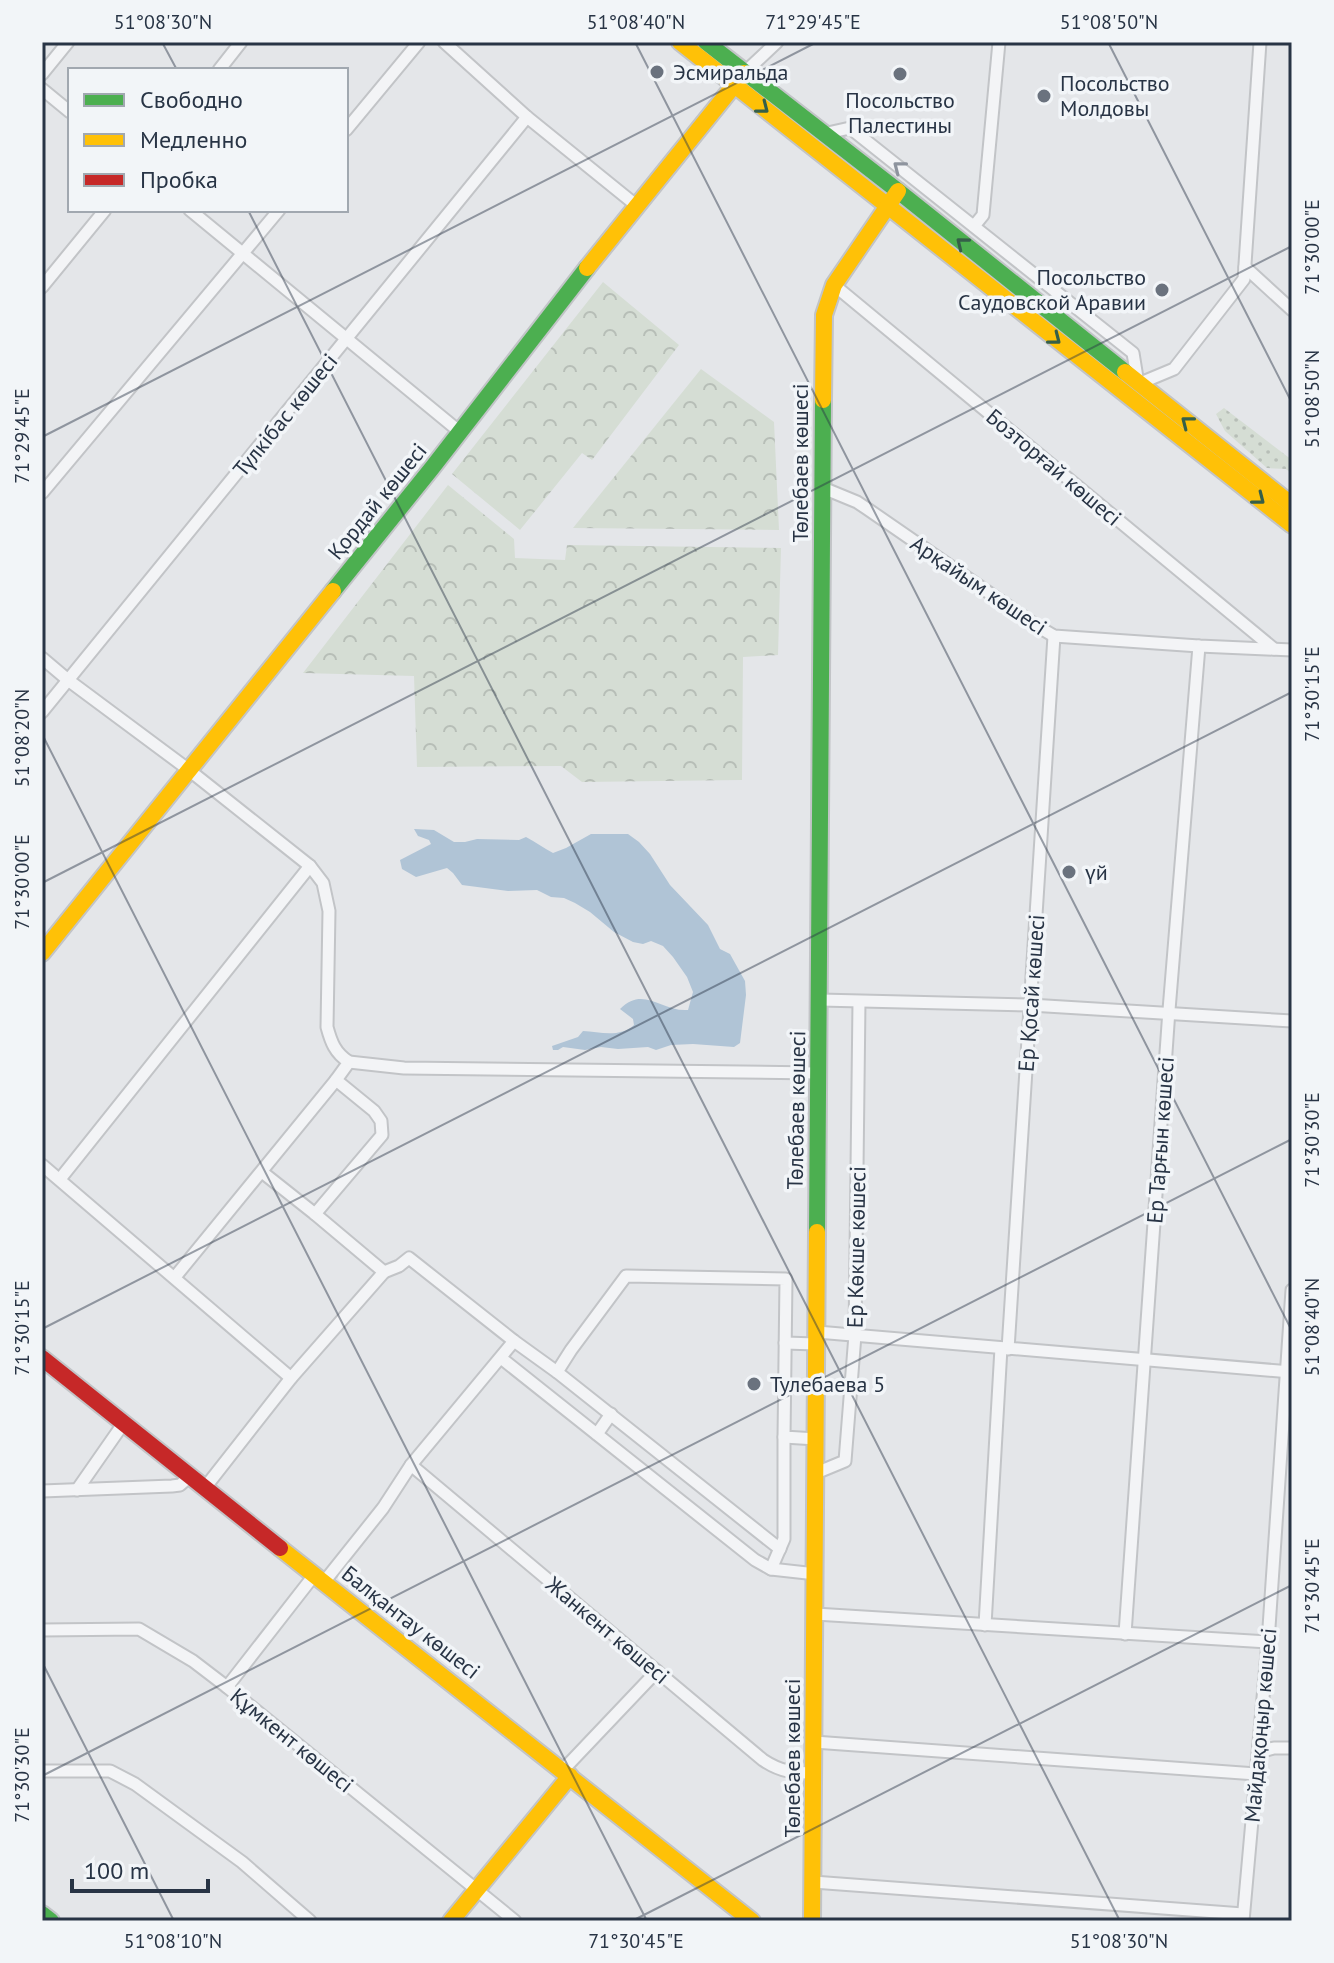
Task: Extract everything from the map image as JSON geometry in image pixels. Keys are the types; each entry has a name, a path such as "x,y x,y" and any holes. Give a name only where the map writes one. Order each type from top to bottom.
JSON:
{"street":[{"path":"42,74 68,42"},
{"path":"221,68 241,42"},
{"path":"348,128 419,42"},
{"path":"444,42 527,117 637,206"},
{"path":"680,42 823,134 1292,505"},
{"path":"706,42 739,80 887,207 1292,525"},
{"path":"739,80 777,42"},
{"path":"974,226 983,215 999,42"},
{"path":"1138,384 1174,369 1244,279 1260,42"},
{"name":"Қордай көшесі","path":"42,953 739,80"},
{"path":"42,89 68,110"},
{"name":"Түлкібас көшесі","path":"42,712 527,117"},
{"path":"823,134 850,128 974,226 1133,353 1138,384"},
{"path":"832,293 898,191"},
{"path":"42,287 103,212"},
{"path":"193,212 460,432"},
{"path":"42,493 277,212"},
{"path":"1245,267 1292,310"},
{"name":"Төлебаев көшесі","path":"812,1921 823,346 824,315 832,293"},
{"name":"Бозторғай көшесі","path":"832,293 1274,649"},
{"name":"Арқайым көшесі","path":"823,488 857,502 1054,636 1292,650"},
{"name":"Ер Қосай көшесі","path":"985,1625 1054,636"},
{"name":"Ер Тарғын көшесі","path":"1125,1634 1143,1360 1199,646"},
{"path":"42,658 310,866 323,883 329,911 327,1027 332,1044 349,1062 404,1068 817,1073"},
{"path":"60,1179 310,866"},
{"path":"820,1000 1030,1005 1292,1021"},
{"name":"Ер Көкше көшесі","path":"816,1473 845,1461 855,1335 859,1002"},
{"path":"175,1277 349,1062"},
{"path":"315,1214 382,1135 381,1121 374,1111 336,1080"},
{"path":"42,1165 291,1378"},
{"path":"262,1172 384,1272"},
{"path":"204,1489 291,1378 384,1272 409,1258 780,1549"},
{"path":"557,1372 626,1276 786,1279 784,1539 771,1569"},
{"name":"Майдақоңыр көшесі","path":"1243,1918 1268,1642 1289,1372 1292,1290"},
{"path":"785,1343 855,1335 1289,1372"},
{"path":"227,1687 383,1508 411,1465 514,1341"},
{"name":"Балқантау көшесі","path":"42,1358 752,1921"},
{"path":"501,1358 755,1560 771,1569 816,1574"},
{"path":"597,1434 611,1414"},
{"path":"77,1490 123,1424"},
{"path":"784,1437 816,1439"},
{"name":"Жанкент көшесі","path":"411,1465 777,1769 791,1773 815,1773"},
{"path":"42,1491 172,1486 180,1485 189,1477"},
{"path":"815,1614 1268,1642"},
{"name":"Құмкент көшесі","path":"42,1630 139,1629 193,1661 515,1921"},
{"path":"451,1921 567,1773 657,1671"},
{"path":"814,1742 1256,1774"},
{"path":"1259,1752 1292,1748"},
{"path":"42,1771 110,1771 135,1784 242,1862 310,1921"},
{"path":"813,1882 1243,1918"},
{"path":"42,1914 51,1921"}],"green space":[{"path":"603,282 679,345 592,460 582,453 520,530 452,474"},
{"path":"701,369 774,422 779,530 573,528"},
{"path":"1224,408 1292,460 1292,474 1286,469 1267,468 1225,431 1216,414"},
{"path":"448,485 514,539 515,558 565,560 567,545 781,548 778,655 743,657 742,780 582,782 561,766 417,767 414,676 303,673"}],"water":[{"path":"414,829 434,830 454,842 519,840 526,837 553,853 591,834 628,834 650,854 670,885 708,925 720,949 730,954 745,981 740,1043 734,1047 671,1045 656,1050 648,1047 585,1050 563,1047 553,1050 552,1046 578,1037 583,1031 610,1033 628,1029 634,1025 633,1019 620,1009 637,999 688,1010 693,992 687,977 663,946 651,941 643,944 633,942 564,898 551,897 537,890 508,891 462,885 447,868 416,877 402,869 400,860 431,844 418,836"}],"traffic: fast":[{"path":"706,42 1125,372"},
{"path":"333,591 587,268"},
{"path":"817,1232 823,400"},
{"path":"42,1914 51,1921"}],"traffic: slow":[{"path":"680,42 1292,525"},
{"path":"587,268 744,73"},
{"path":"823,400 824,315 834,285 898,191"},
{"path":"1125,372 1292,505"},
{"path":"42,953 333,591"},
{"path":"812,1921 817,1232"},
{"path":"280,1548 752,1921"},
{"path":"451,1921 570,1776"}],"traffic: jam":[{"path":"42,1358 280,1548"}],"place":[{"name":"Эсмиральда","path":"657,72"},
{"name":"Посольство Палестины","path":"900,74"},
{"name":"Посольство Молдовы","path":"1044,96"},
{"name":"Посольство Саудовской Аравии","path":"1162,290"},
{"name":"үй","path":"1069,872"},
{"name":"Тулебаева 5","path":"754,1384"}]}
